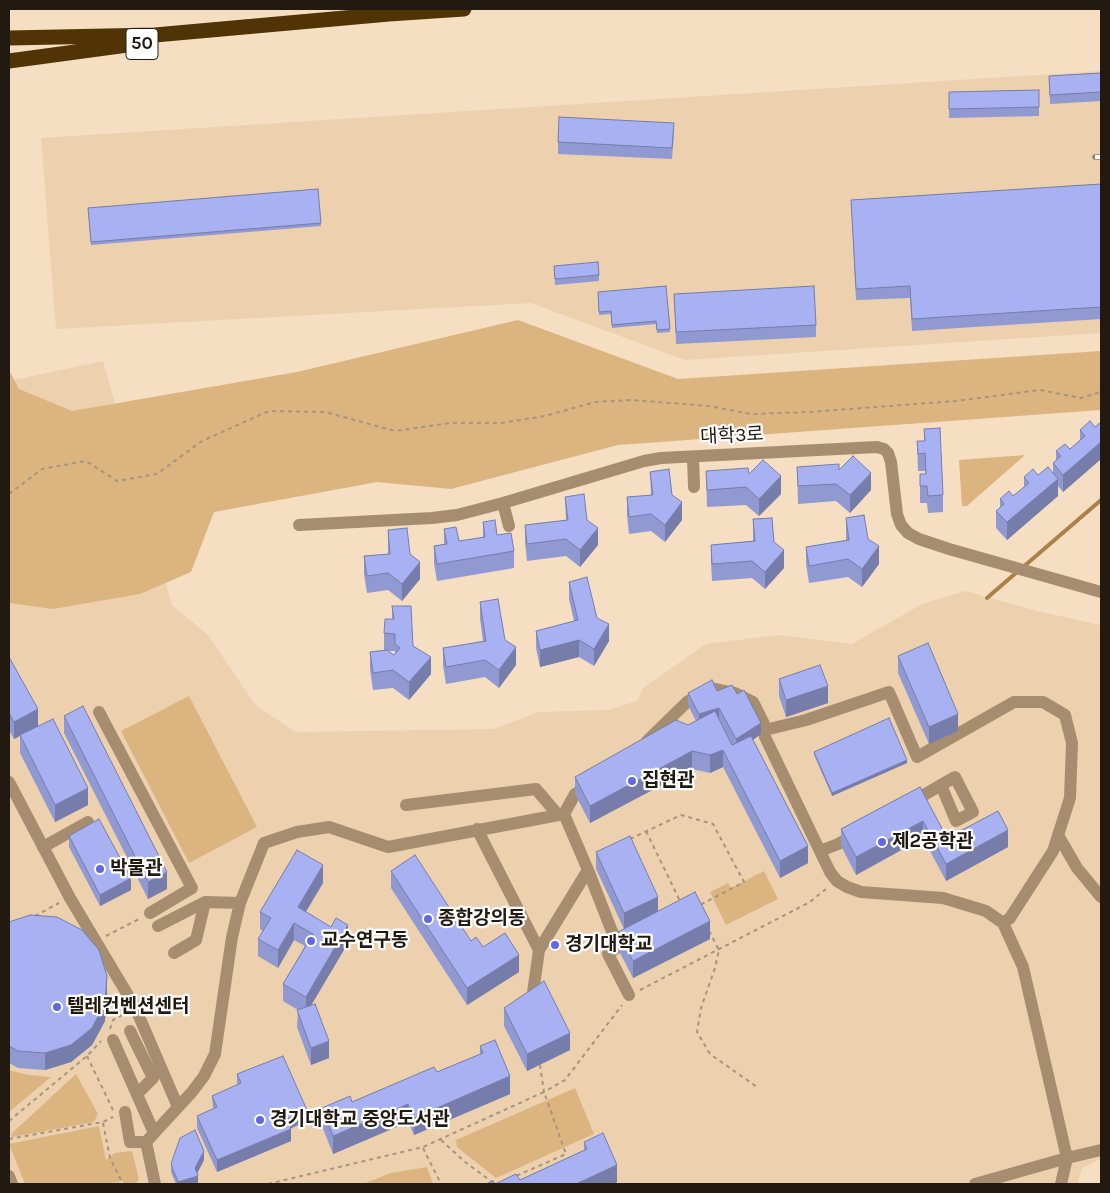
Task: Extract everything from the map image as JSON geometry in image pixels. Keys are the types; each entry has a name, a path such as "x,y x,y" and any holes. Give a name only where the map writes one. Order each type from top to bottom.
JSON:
{"highway":[{"name":"50","path":"9,38 155,36 389,14 464,9"},
{"name":"50","path":"9,62 275,24"}],"street":[{"name":"대학3로","path":"299,525 457,515 503,504 662,458 877,447 884,449 888,453 897,514 901,525 908,533 919,539 973,556 1101,592"},
{"path":"693,457 694,487"},
{"path":"503,504 509,526"},
{"path":"641,748 687,702 711,688 735,693 753,702 764,724 766,737 830,872 836,880 847,887 861,892 944,898 986,911 1003,924 1023,967 1067,1158 1061,1184"},
{"path":"765,730 806,720 888,692 916,757 1014,702 1043,702 1065,715 1072,743 1070,798 1053,851 1010,918 1003,924"},
{"path":"99,712 192,888 150,913"},
{"path":"125,1112 130,1142 150,1137 204,1076 215,1054 232,937 240,904 264,843 297,832 329,828 388,847 561,814 575,794 598,780"},
{"path":"9,782 70,898 135,1007 178,1107"},
{"path":"898,810 941,785"},
{"path":"406,805 536,789 561,814 588,870 618,947 608,954 629,996"},
{"path":"43,847 88,822"},
{"path":"477,829 539,950"},
{"path":"820,851 838,844 864,829"},
{"path":"1058,835 1077,868 1101,897"},
{"path":"532,1000 539,950 588,870"},
{"path":"158,926 205,902 240,904"},
{"path":"174,953 196,940 205,902"},
{"path":"130,1032 153,1078 136,1094"},
{"path":"107,1039 136,1094 150,1137 155,1184"},
{"path":"975,1184 1101,1150"},
{"path":"9,1176 12,1184"}],"path":[{"path":"9,494 42,469 86,461 117,481 156,474 202,441 269,412 325,412 395,431 450,423 502,423 545,416 595,402 631,400 709,406 752,414 809,412 956,401 1040,390 1082,398 1101,392"},
{"path":"628,840 681,814 713,824 744,882 696,907"},
{"path":"646,831 681,903"},
{"path":"268,1184 423,1147 544,1092 565,1080 629,996 810,902 836,880"},
{"path":"35,915 70,898"},
{"path":"96,941 150,913"},
{"path":"705,924 719,950 716,968 702,1008 698,1032 710,1054 757,1087"},
{"path":"9,1121 107,1039 113,1020 135,1007"},
{"path":"9,1139 103,1122 116,1115 87,1056"},
{"path":"515,1177 566,1154 544,1092 540,1065"},
{"path":"103,1122 110,1158 122,1184 115,1184"},
{"path":"442,1140 465,1162 495,1184"},
{"path":"423,1147 441,1184"}],"shaded area":[{"path":"1101,71 1101,333 685,360 531,303 56,329 41,138"},
{"path":"518,320 678,379 1101,351 1101,410 618,445 451,489 377,482 214,512 191,572 140,594 53,609 9,603 9,370 19,389 72,411 297,372"},
{"name":"경기대학교","path":"103,361 172,605 208,635 256,706 296,732 493,729 539,712 609,710 637,701 643,688 706,644 778,635 852,644 922,604 965,591 1041,612 1101,625 1101,1159 1082,1168 1077,1184 9,1184 9,381"},
{"path":"1025,455 967,506 962,506 959,460"},
{"path":"189,696 257,827 189,863 121,731"},
{"path":"764,871 778,899 726,925 710,892 728,883 731,888"},
{"path":"9,1070 29,1075 51,1077 9,1112"},
{"path":"76,1074 98,1114 94,1122 12,1137 11,1134"},
{"path":"575,1088 594,1134 496,1178 457,1147 456,1140"},
{"path":"99,1126 106,1160 115,1153 132,1151 139,1179 136,1184 126,1184 122,1181 102,1184 25,1184 9,1144"},
{"path":"427,1167 433,1184 363,1184 391,1173"}],"building":[{"path":"1101,73 1101,92 1050,95 1049,76"},
{"path":"1039,90 1039,107 949,109 949,92"},
{"path":"559,117 674,123 672,148 558,142"},
{"path":"1101,184 1101,307 912,319 910,286 856,289 851,200"},
{"path":"318,189 321,223 91,242 88,208"},
{"path":"598,262 599,275 555,279 554,266"},
{"path":"666,286 670,329 657,330 656,321 612,325 611,311 599,312 598,292"},
{"path":"814,286 816,325 676,332 674,294"},
{"path":"1090,421 1095,427 1101,422 1101,442 1063,475 1053,463 1061,456 1056,451 1065,444 1070,449 1085,436 1080,430"},
{"path":"940,428 943,495 928,496 927,486 920,486 920,474 926,474 925,453 918,454 917,441 925,441 924,429"},
{"path":"853,456 871,473 850,495 836,484 798,486 797,467 839,464 839,470"},
{"path":"763,460 781,476 759,499 746,487 707,490 706,471 748,468 749,474"},
{"path":"1048,467 1058,479 1007,522 996,511 1004,504 1000,499 1009,491 1013,496 1029,483 1024,477 1033,469 1038,475"},
{"path":"669,469 672,495 682,502 665,525 651,514 629,517 627,497 653,495 650,472"},
{"path":"584,494 587,520 598,528 580,550 566,539 527,544 525,525 568,520 565,497"},
{"path":"864,515 868,539 879,546 862,569 848,559 809,566 806,547 849,540 846,518"},
{"path":"772,518 774,542 784,550 765,572 752,561 712,564 711,545 755,541 753,519"},
{"path":"495,520 497,535 511,533 514,551 437,564 434,546 447,544 444,529 456,527 459,541 485,537 483,522"},
{"path":"407,528 410,554 420,562 402,584 388,573 367,576 364,556 390,554 388,530"},
{"path":"587,577 597,618 609,624 594,649 579,640 540,650 536,631 578,620 569,582"},
{"path":"498,599 505,640 516,647 499,670 485,660 446,667 443,648 486,641 480,602"},
{"path":"392,606 411,606 413,646 431,657 409,682 393,670 373,673 370,652 387,650 394,655 400,648 395,644 395,634 384,633 385,619 394,619"},
{"path":"928,643 958,714 929,727 898,656"},
{"path":"9,657 38,709 14,722 9,713"},
{"path":"820,665 828,686 786,700 779,679"},
{"path":"712,680 717,691 732,685 737,694 744,690 761,723 736,739 719,708 699,714 688,693"},
{"path":"83,706 167,872 148,882 64,716"},
{"path":"715,711 732,745 751,736 808,846 780,861 723,750 710,755 692,751 590,806 575,777 676,720 688,725"},
{"path":"889,718 907,760 832,793 814,752"},
{"path":"53,719 88,788 55,805 20,735"},
{"path":"920,787 947,838 998,811 1008,830 946,864 923,821 856,857 841,829"},
{"name":"박물관","path":"99,819 131,878 100,895 69,836"},
{"path":"630,836 658,897 624,913 596,852"},
{"path":"297,850 323,865 298,907 331,927 336,918 348,925 306,997 283,984 313,934 294,923 278,950 258,939 271,918 260,912"},
{"path":"415,855 471,941 476,937 483,947 505,933 519,955 467,988 391,871"},
{"path":"695,892 710,921 633,961 618,932"},
{"name":"텔레컨벤션센터","path":"30,915 57,917 82,930 99,950 107,976 105,1003 92,1028 71,1045 45,1053 18,1051 9,1046 9,922"},
{"path":"544,981 570,1033 527,1054 504,1008"},
{"path":"315,1004 329,1041 311,1048 297,1010"},
{"path":"495,1040 510,1076 414,1118 408,1104 333,1136 322,1108 350,1096 352,1102 434,1067 437,1072 483,1053 480,1046"},
{"name":"경기대학교 중앙도서관","path":"283,1056 307,1110 287,1119 291,1129 217,1160 197,1116 217,1107 212,1096 241,1083 237,1074"},
{"path":"195,1130 204,1151 195,1168 198,1176 178,1182 171,1164 180,1138"},
{"path":"603,1133 617,1165 576,1184 495,1184 516,1174 520,1180 587,1149 584,1142"}],"waterway":[{"path":"1022,568 1101,500"},
{"path":"987,598 1017,572"}],"railway":[{"path":"1095,157 1101,157"}],"place":[{"name":"집현관","path":"632,781"},
{"name":"제2공학관","path":"882,842"},
{"name":"박물관","path":"100,869"},
{"name":"종합강의동","path":"428,919"},
{"name":"교수연구동","path":"311,941"},
{"name":"경기대학교","path":"555,945"},
{"name":"텔레컨벤션센터","path":"57,1007"},
{"name":"경기대학교 중앙도서관","path":"260,1120"}]}
